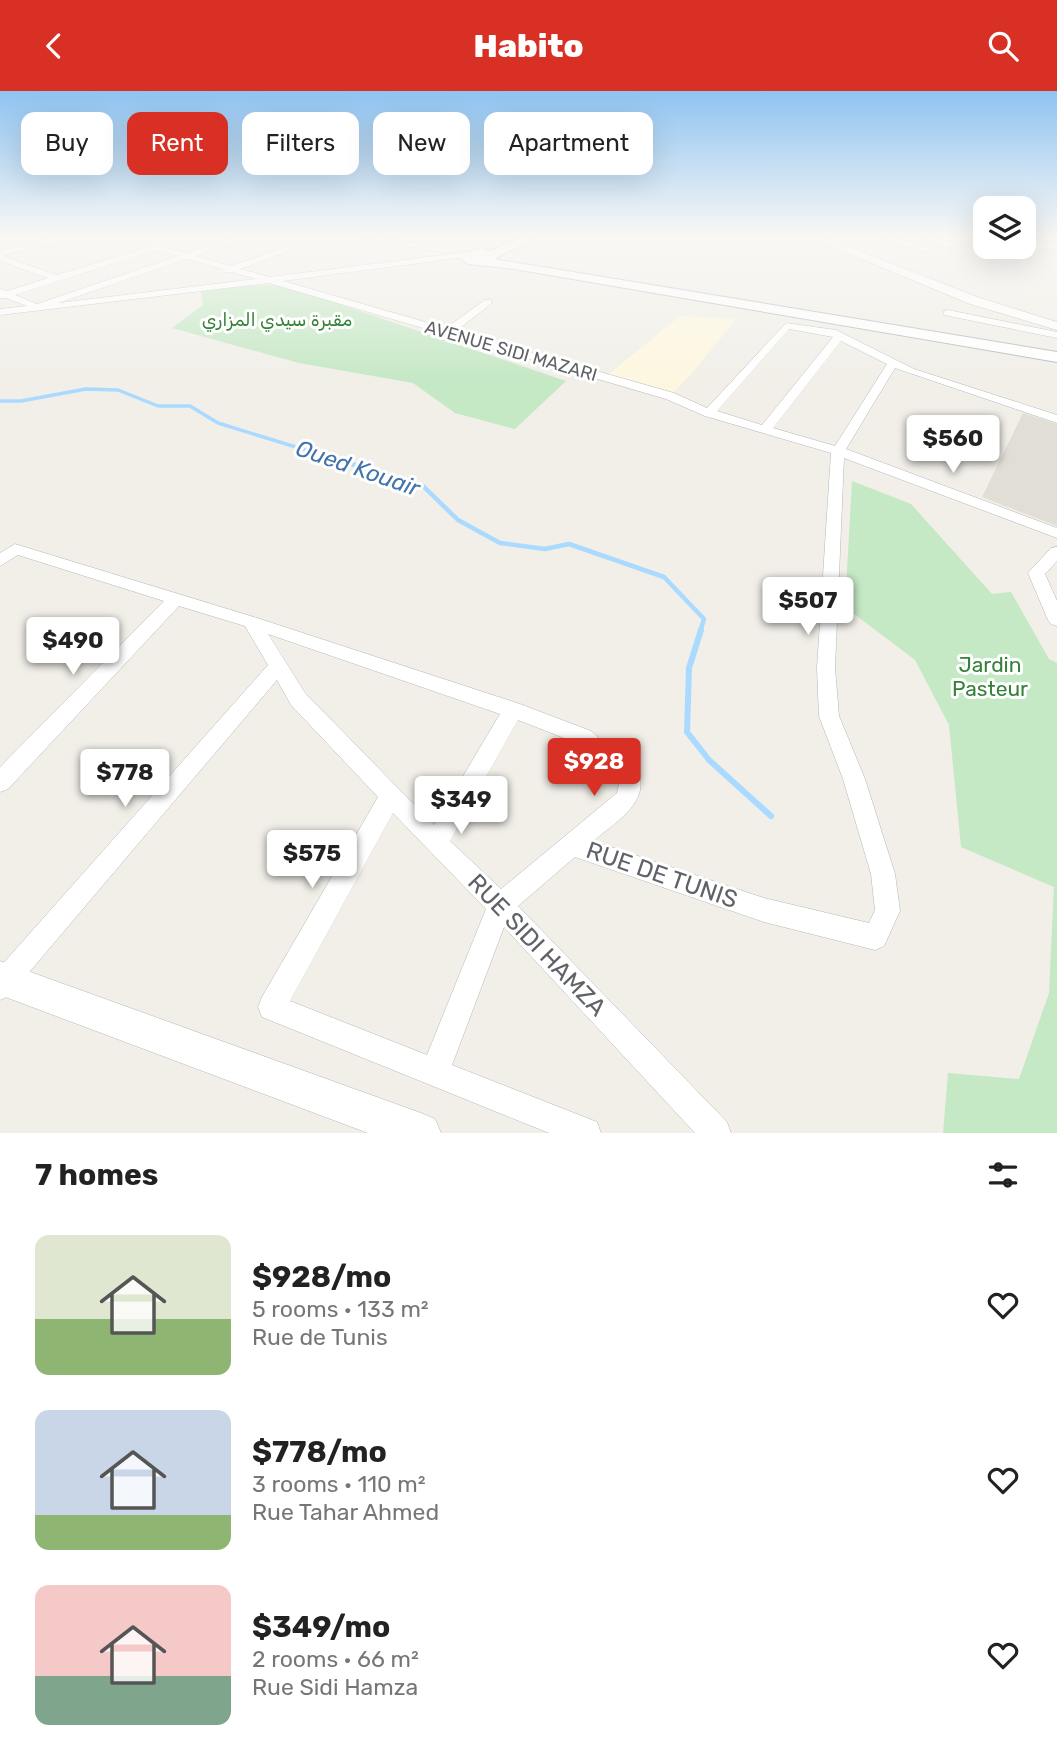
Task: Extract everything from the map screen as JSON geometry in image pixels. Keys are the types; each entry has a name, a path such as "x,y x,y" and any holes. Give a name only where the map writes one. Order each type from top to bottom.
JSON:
{"main road":[{"path":"628,284 1057,354"},
{"path":"657,284 1057,354"}],"street":[{"path":"2,294 38,284"},
{"path":"73,284 118,300"},
{"path":"2,294 37,307 104,284"},
{"path":"163,284 183,290 198,284"},
{"path":"0,312 118,300 237,284"},
{"name":"AVENUE SIDI MAZARI","path":"280,284 670,396 709,413 838,451 1057,533"},
{"path":"933,284 1057,326"},
{"path":"446,333 488,302"},
{"path":"948,313 1057,335"},
{"path":"709,413 786,326 840,335 910,371 1057,419"},
{"path":"765,430 840,335"},
{"path":"838,451 894,361"},
{"name":"RUE DE TUNIS","path":"572,845 764,910 875,937 888,911 883,874 854,779 829,716 826,668 838,451"},
{"path":"0,561 15,549 251,622"},
{"path":"1057,552 1036,573 1057,620"},
{"path":"0,782 175,600"},
{"name":"RUE DE TUNIS","path":"251,622 513,710 584,737 630,779 627,798 572,845"},
{"name":"RUE SIDI HAMZA","path":"251,622 298,699 436,843 500,905 716,1133"},
{"path":"278,666 2,982 417,1132"},
{"path":"436,843 513,710"},
{"path":"391,795 272,1007 586,1133"},
{"path":"435,1071 500,905 572,845"}],"shaded area":[{"path":"680,316 736,319 670,396 605,377"},
{"path":"1023,413 1057,424 1057,526 982,497"}],"green space":[{"name":"مقبرة سيدي المزاري","path":"280,284 566,381 515,429 455,413 413,383 299,363 172,328 203,305 201,289"},
{"name":"Jardin Pasteur","path":"852,481 911,504 992,594 1011,592 1049,659 1057,663 1057,1133 943,1133 948,1073 1019,1079 1049,993 1054,887 961,847 949,725 915,660 845,607"}],"waterway":[{"name":"Oued Kouair","path":"0,401 21,401 86,389 118,390 158,406 190,406 218,423 351,464"},
{"name":"Oued Kouair","path":"345,462 423,486 458,520 500,543 545,549 569,544 664,577 704,619 700,632"},
{"name":"Oued Kouair","path":"701,630 689,668 687,732 709,760 771,816"}]}
